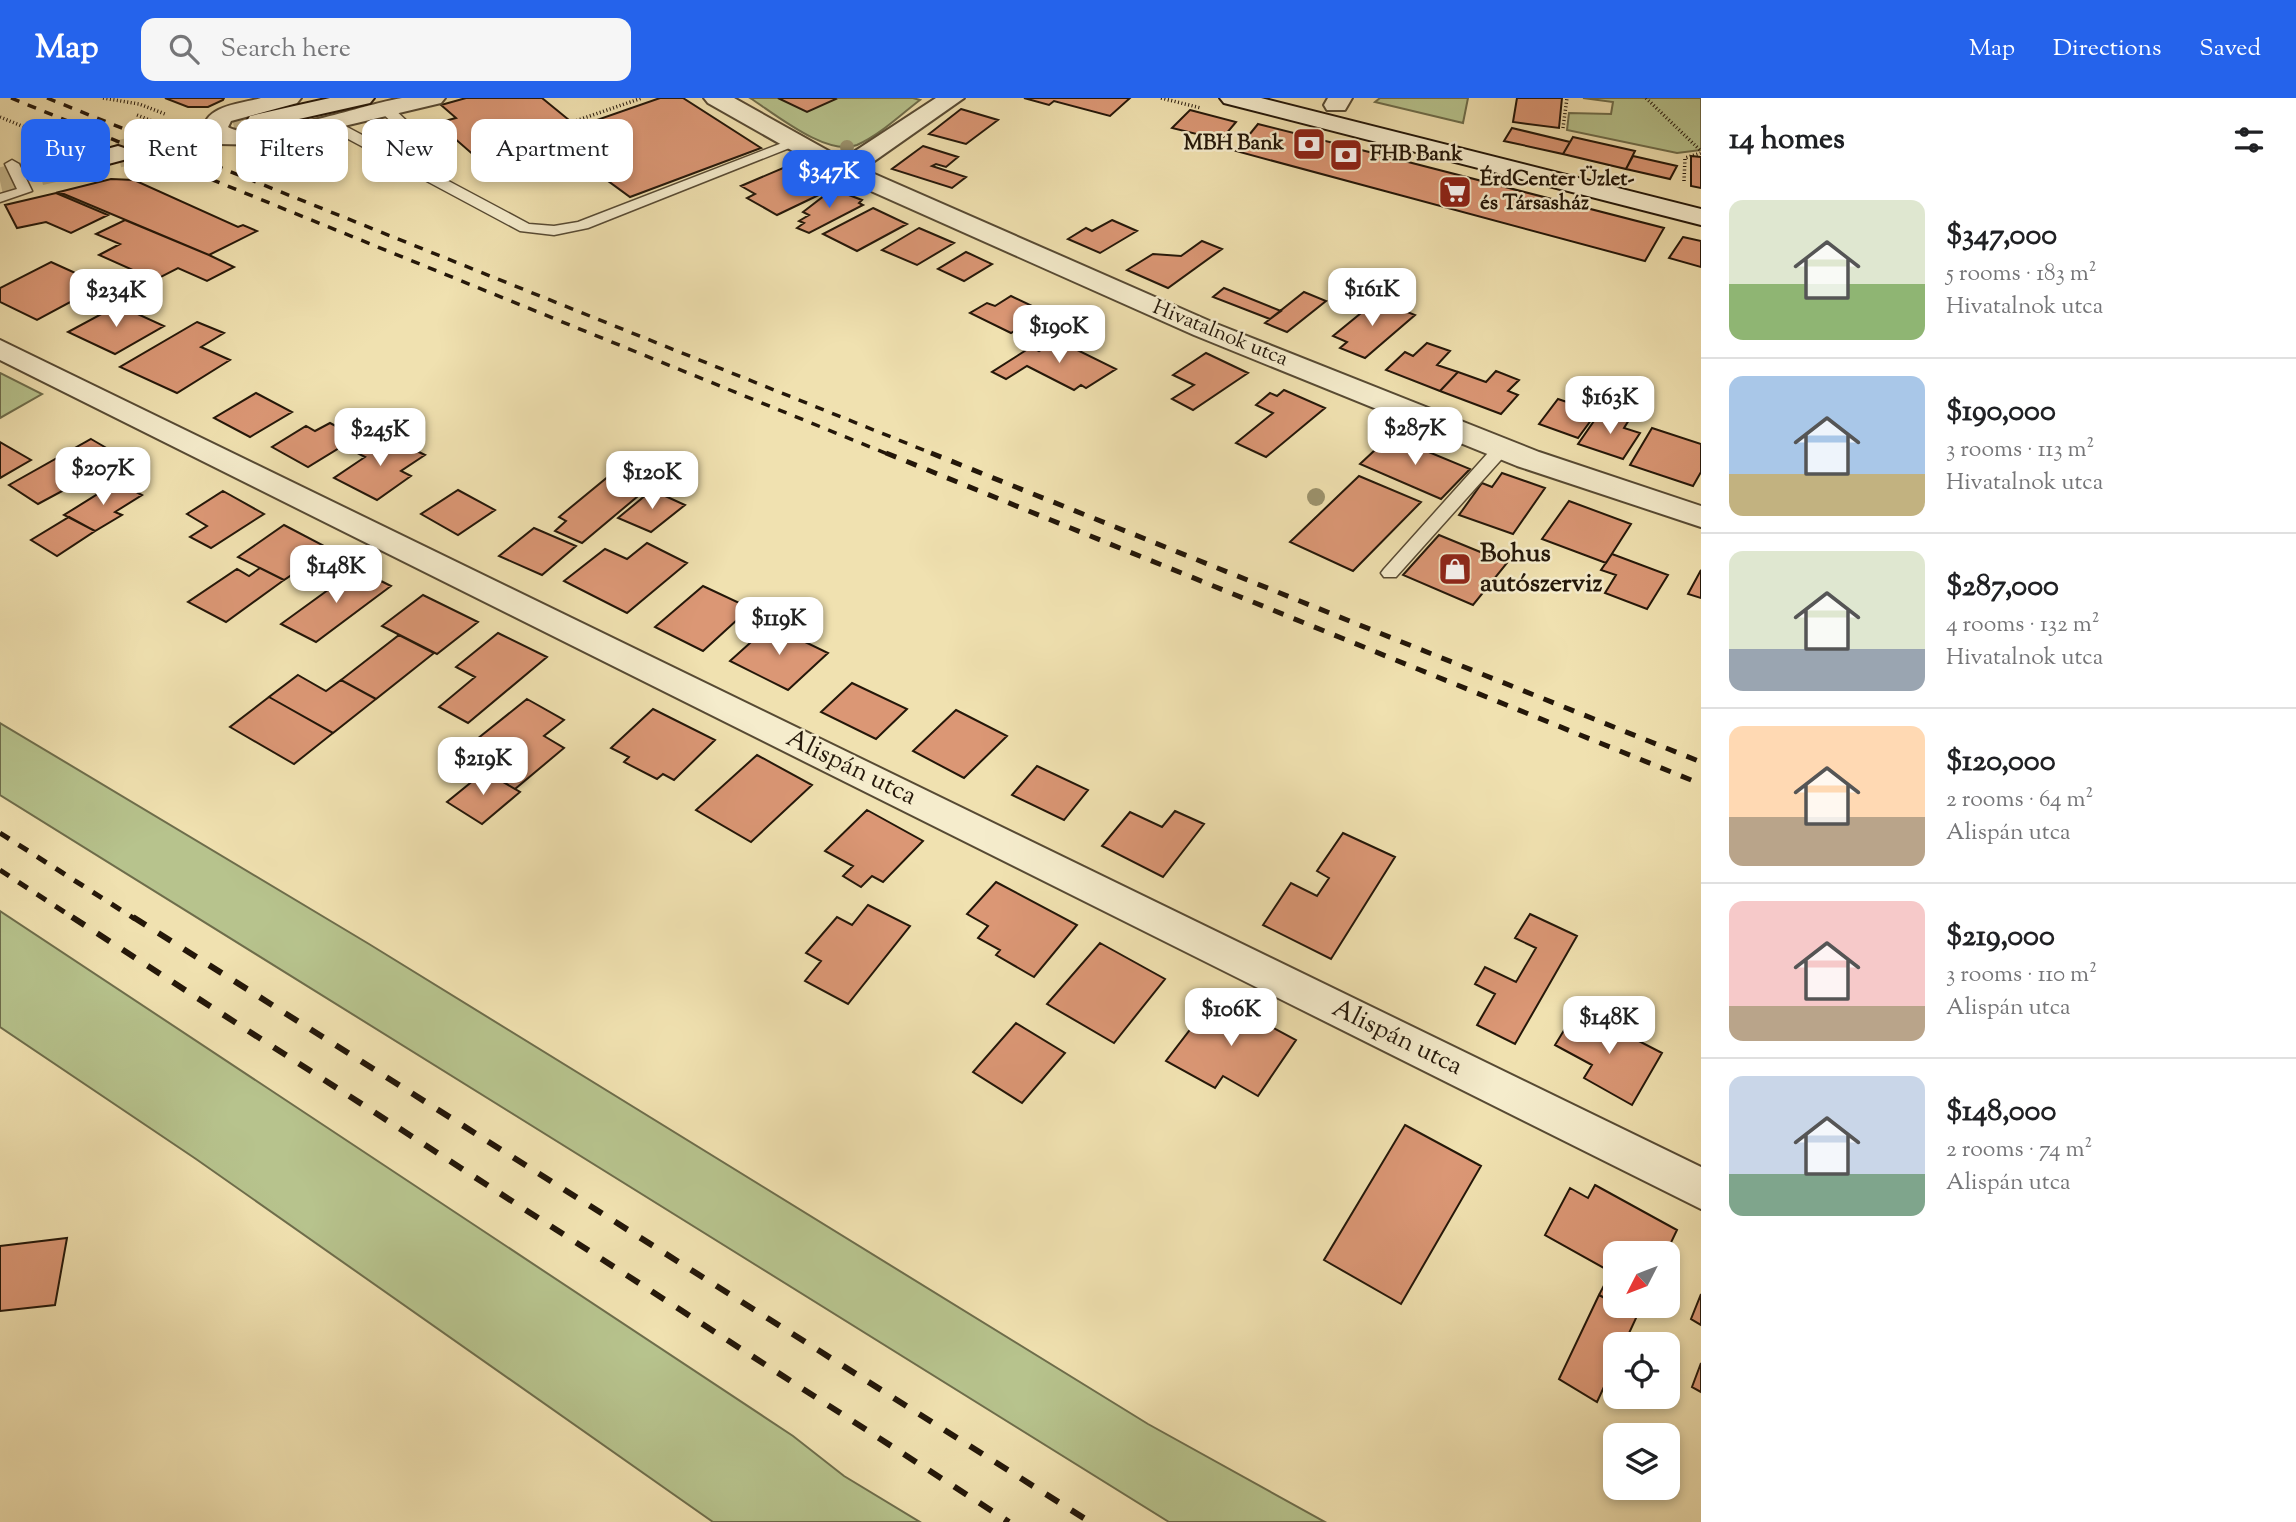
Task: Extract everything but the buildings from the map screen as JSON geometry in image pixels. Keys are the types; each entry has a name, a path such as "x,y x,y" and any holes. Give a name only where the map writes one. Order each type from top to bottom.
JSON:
{"street":[{"path":"236,140 228,139 215,130 216,121 222,116 289,98"},
{"path":"268,119 362,98"},
{"path":"345,119 433,98"},
{"name":"Hivatalnok utca","path":"716,98 844,170 1204,329 1502,448 1701,517"},
{"path":"844,170 952,98"},
{"path":"1232,98 1701,217"},
{"path":"1491,163 1692,194"},
{"name":"Alispán utca","path":"0,349 1701,1189"}],"lane":[{"path":"386,109 397,119"},
{"path":"348,133 525,228 542,231 561,231 583,225 795,144"},
{"path":"0,198 25,191 7,163"},
{"path":"1390,573 1502,448"}],"path":[{"path":"581,119 642,98"},
{"path":"1563,128 1567,98"},
{"path":"1646,98 1701,152 1685,158 1692,194"},
{"path":"0,117 21,126"}],"green space":[{"path":"750,98 920,100 874,136 857,145 845,147 817,140"},
{"path":"1380,98 1468,98 1463,123 1375,102"},
{"path":"1583,98 1701,98 1701,150 1677,153 1567,130 1569,113 1611,114 1613,102"},
{"path":"0,373 42,394 0,418"},
{"path":"0,723 369,944 1148,1424 1325,1522 1169,1522 0,795"},
{"path":"0,911 793,1436 844,1476 920,1522 713,1522 196,1159 0,1027"}],"tunnel":[{"path":"222,130 236,126"},
{"path":"118,154 124,153"},
{"path":"0,181 21,176"}],"railway":[{"path":"11,98 890,455"},
{"path":"47,98 936,455"},
{"path":"886,453 1701,784"},
{"path":"931,453 1701,762"},
{"path":"0,833 135,919"},
{"path":"0,870 75,919"},
{"path":"72,917 1009,1522"},
{"path":"133,917 1090,1522"}],"place":[{"name":"MBH Bank","path":"1309,144"},
{"name":"FHB Bank","path":"1346,155"},
{"name":"ÉrdCenter Üzlet- és Társasház","path":"1455,192"},
{"name":"Bohus autószerviz","path":"1455,569"}]}
